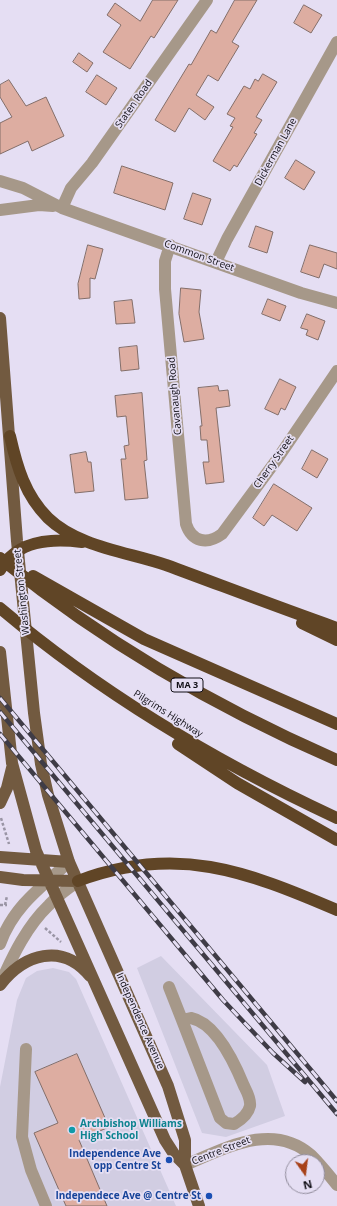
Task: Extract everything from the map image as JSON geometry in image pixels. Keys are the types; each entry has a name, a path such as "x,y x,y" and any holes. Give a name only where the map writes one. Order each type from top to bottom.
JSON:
{"highway":[{"path":"10,436 21,476 37,505 49,518 63,529 98,545 165,565 337,628"},
{"path":"0,570 20,546 53,539 98,545"},
{"path":"0,557 86,608 144,639 337,724"},
{"name":"MA 3","path":"0,557 79,618 147,662 242,714 337,760"},
{"path":"241,594 337,640"},
{"name":"Pilgrims Highway","path":"0,608 50,648 116,695 182,738 225,763 337,818"},
{"path":"116,695 179,745 218,772 337,840"},
{"path":"78,881 94,875 134,866 173,864 203,866 232,870 257,877 337,910"}],"main road":[{"name":"Washington Street","path":"0,318 35,720 42,764 52,809 69,862 78,881"},
{"path":"0,652 12,763 29,830 39,860 57,898"},
{"path":"0,802 7,788 12,763"},
{"path":"0,857 69,862"},
{"path":"0,877 13,879 78,881"},
{"name":"Independence Avenue","path":"78,881 168,1086 185,1140 184,1165"},
{"name":"Independence Avenue","path":"57,898 97,984 165,1140 174,1154 184,1165 199,1206"},
{"path":"0,985 13,970 27,960 35,957 51,956 75,963 87,972 97,984"}],"street":[{"name":"Staten Road","path":"62,208 72,188 92,163 207,0"},
{"name":"Dickerman Lane","path":"216,262 227,239 337,42"},
{"name":"Common Street","path":"0,181 23,188 62,208 301,293 337,303"},
{"name":"Common Street","path":"0,210 39,205 62,208"},
{"name":"Cavanaugh Road","path":"170,246 165,261 164,279 186,524 191,535 201,541"},
{"name":"Cherry Street","path":"201,541 212,540 222,534 278,458 337,371"},
{"path":"0,944 9,924 20,906 69,862"},
{"path":"0,985 16,952 32,925 57,898 78,881"},
{"path":"169,987 220,1118 226,1123 234,1124 246,1114 250,1104 234,1062 206,1025 196,1019 182,1020"},
{"path":"26,1049 22,1137 31,1170 46,1206"},
{"path":"234,1124 241,1142"},
{"name":"Centre Street","path":"184,1165 241,1142 262,1138 291,1144 310,1154 337,1185"}],"path":[{"path":"1,818 12,851"},
{"path":"5,905 7,896"},
{"path":"44,927 67,947"}],"shaded area":[{"path":"161,956 267,1065 285,1116 226,1137 202,1133 137,968"},
{"path":"53,968 69,972 76,979 176,1206 0,1206 0,1087 17,1000 26,978 37,971"}],"building":[{"path":"153,0 178,0 154,38 151,36 130,69 103,52 121,25 107,15 115,3 140,21"},
{"path":"235,0 257,0 232,42 239,46 218,81 208,75 196,95 214,107 205,120 189,108 175,132 155,120 189,64 191,65 211,30 216,33"},
{"path":"304,5 322,15 311,33 294,23"},
{"path":"79,53 93,63 87,72 73,62"},
{"path":"263,74 277,82 256,117 262,120 254,133 257,134 237,167 234,165 230,171 213,161 233,127 230,126 235,118 227,114 244,86 250,89 255,79 258,81"},
{"path":"97,75 117,88 106,105 86,92"},
{"path":"9,80 26,106 46,97 64,136 32,151 28,141 0,154 0,123 12,117 0,97 0,85"},
{"path":"296,160 315,172 304,190 285,178"},
{"path":"122,166 173,183 165,210 114,193"},
{"path":"193,193 211,199 202,225 184,219"},
{"path":"256,226 273,232 267,253 249,247"},
{"path":"88,245 103,249 95,279 90,278 90,298 79,299 78,284"},
{"path":"310,245 337,253 337,269 324,264 319,278 301,272"},
{"path":"181,288 201,290 199,312 204,339 184,342 179,314"},
{"path":"268,299 286,306 280,321 262,314"},
{"path":"132,300 135,323 116,324 114,302"},
{"path":"307,314 325,321 318,340 306,335 308,330 301,328"},
{"path":"137,346 139,369 121,371 119,348"},
{"path":"280,379 296,387 285,410 281,408 278,415 265,409"},
{"path":"218,386 219,391 228,390 230,406 216,408 224,482 206,484 203,462 209,462 207,440 201,440 200,426 202,426 198,388"},
{"path":"142,393 147,460 144,461 148,498 125,500 121,459 126,459 124,446 129,445 126,416 117,417 115,396"},
{"path":"312,450 328,459 317,478 302,469"},
{"path":"86,452 88,462 91,462 94,491 75,493 70,455"},
{"path":"274,484 312,508 297,531 272,515 264,526 253,518"},
{"name":"Archbishop Williams High School","path":"77,1054 109,1127 79,1140 107,1206 66,1206 34,1133 58,1123 35,1072"}],"railway":[{"path":"0,698 337,1101"},
{"path":"0,712 337,1114"},
{"path":"0,734 223,1000 273,1053 305,1082"}],"place":[{"name":"Archbishop Williams High School","path":"72,1130"},
{"name":"Independence Ave opp Centre St","path":"169,1160"},
{"name":"Independece Ave @ Centre St","path":"209,1196"}]}
